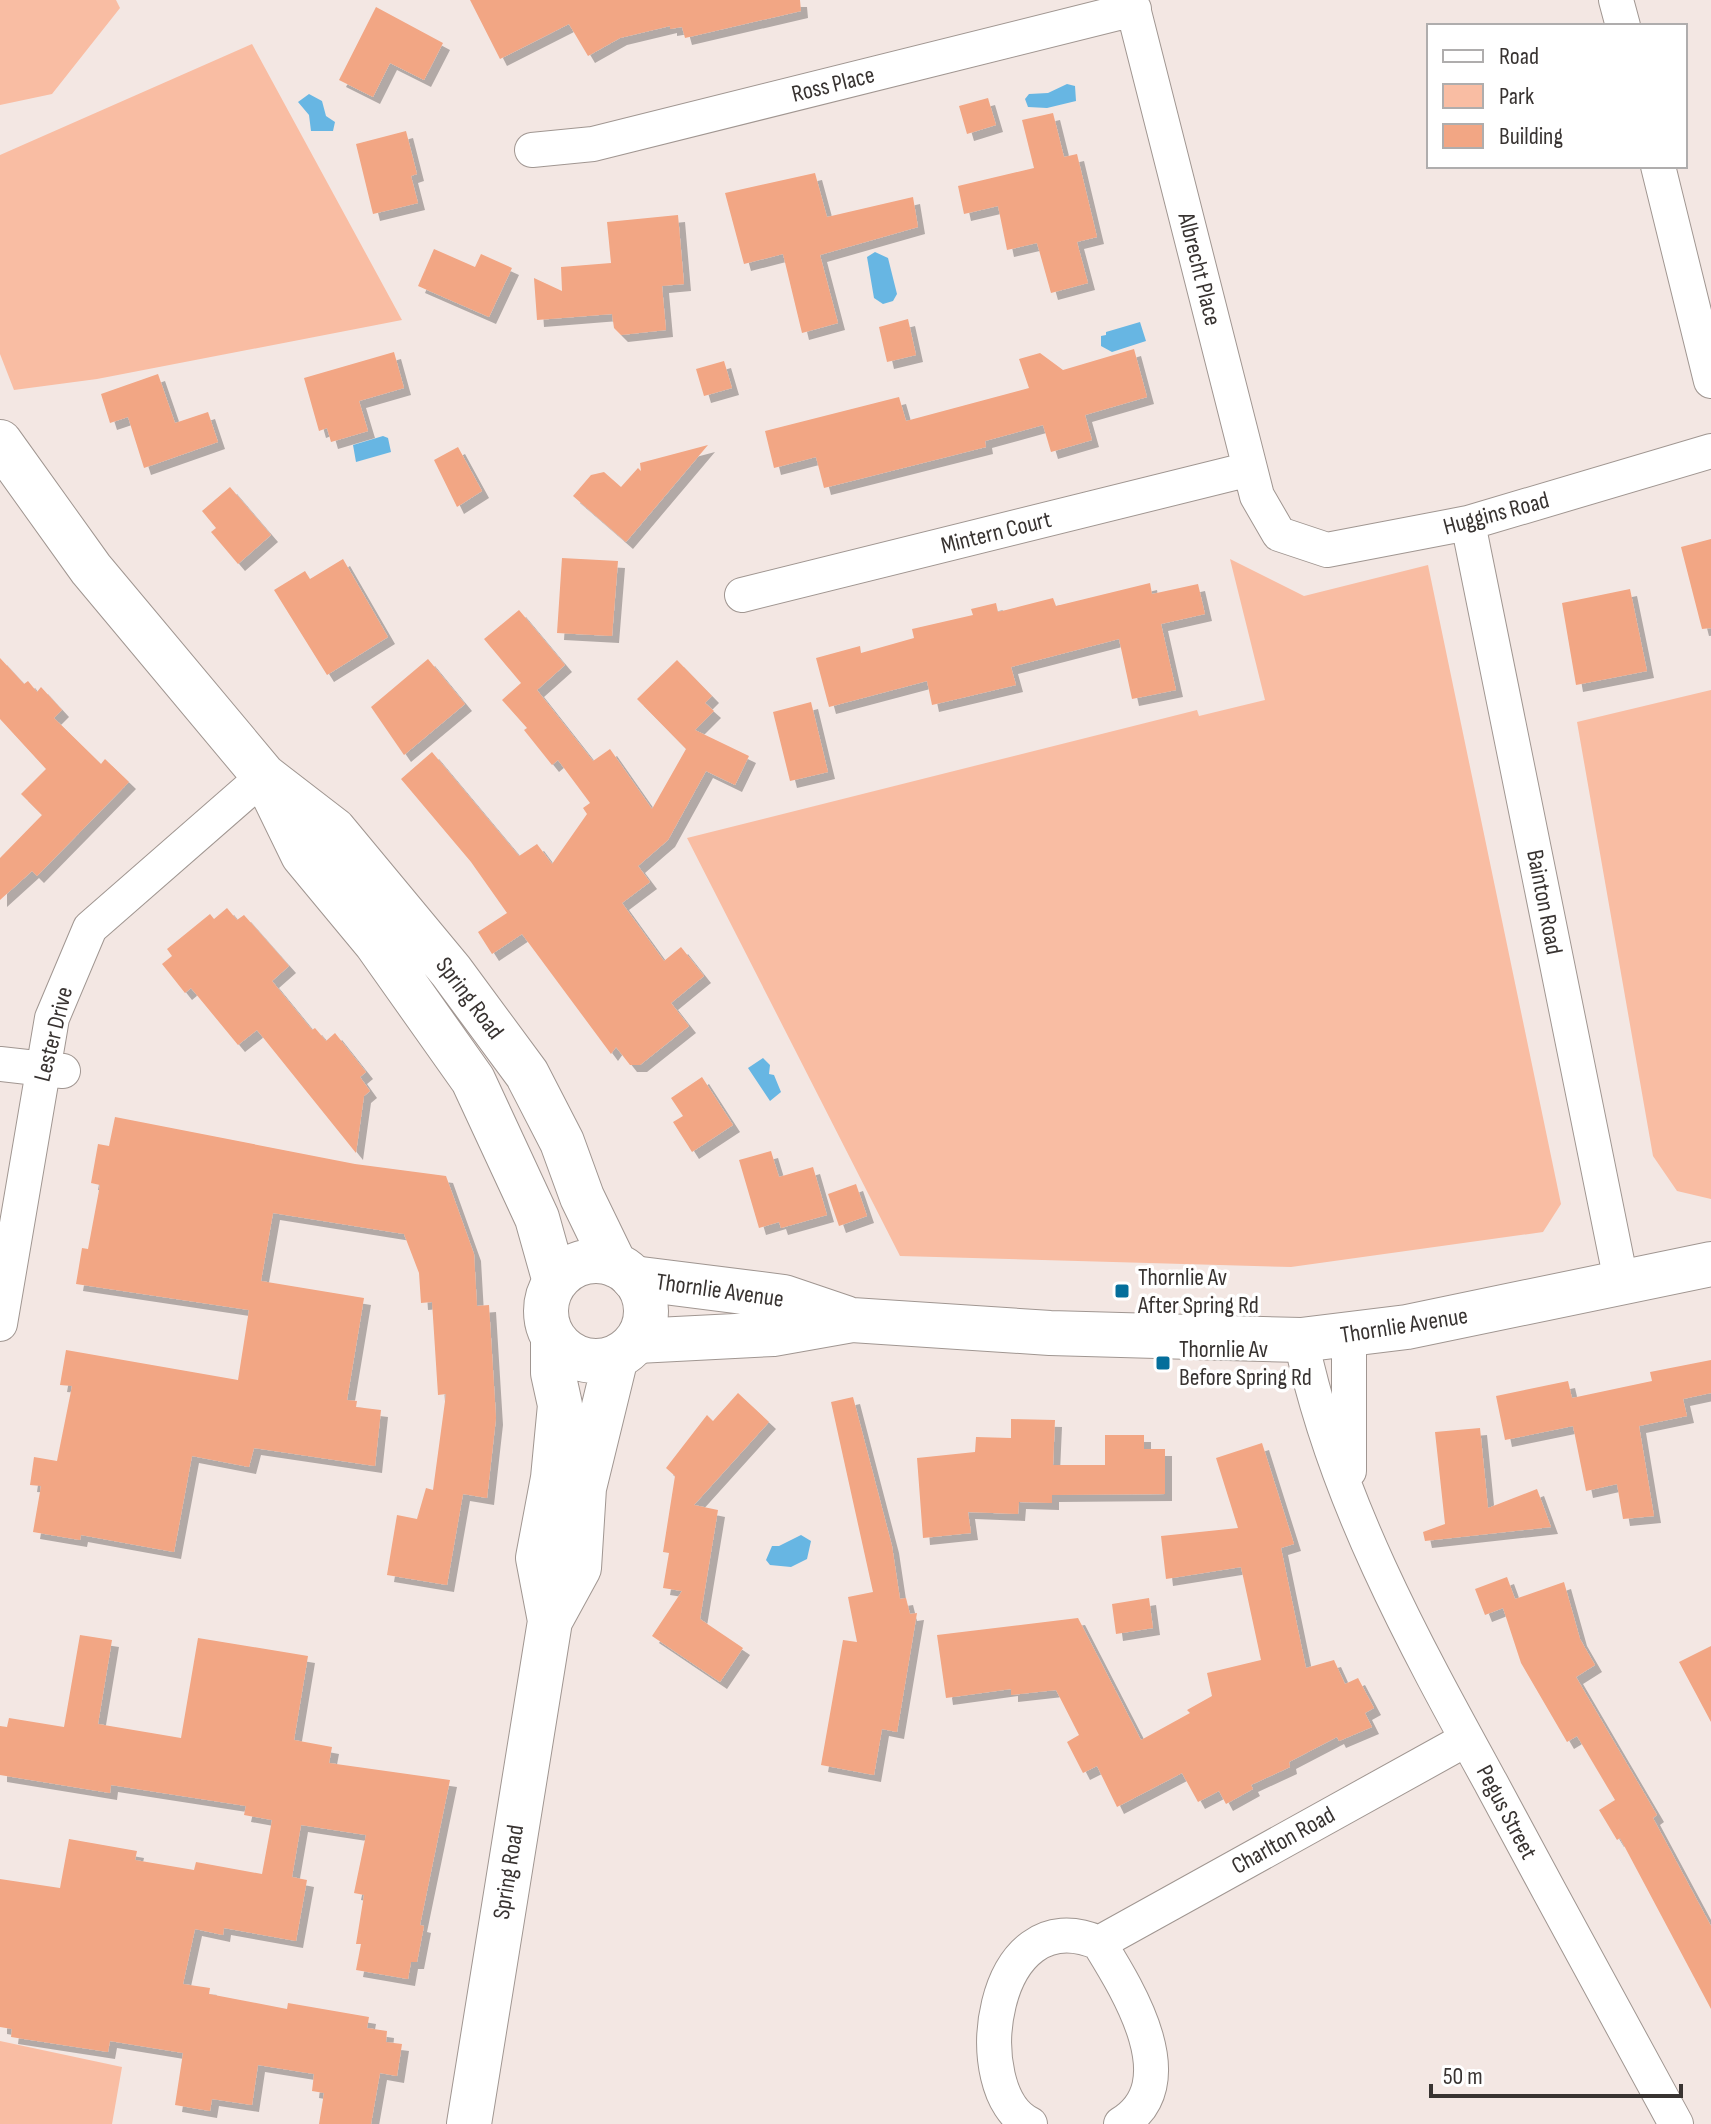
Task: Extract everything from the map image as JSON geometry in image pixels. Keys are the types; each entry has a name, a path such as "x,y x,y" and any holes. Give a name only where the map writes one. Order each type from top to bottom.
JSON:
{"main road":[{"name":"Spring Road","path":"0,442 91,569 264,776 334,830 451,971 527,1074 562,1142 582,1197 646,1308 626,1349 584,1488 579,1568 550,1621 469,2124"},
{"name":"Spring Road","path":"264,776 303,855 376,943 473,1080 537,1218 555,1282 546,1309 553,1337 553,1373 560,1405 553,1478 538,1558 550,1621"},
{"path":"555,1282 582,1263 624,1271"},
{"name":"Thornlie Avenue","path":"626,1349 773,1334 852,1320 1050,1333 1301,1340 1407,1327 1711,1264"},
{"name":"Thornlie Avenue","path":"624,1271 784,1297 852,1320"},
{"path":"553,1337 573,1356 602,1361 626,1349"}],"street":[{"path":"1616,0 1622,24"},
{"name":"Ross Place","path":"532,150 593,144 1132,4"},
{"name":"Albrecht Place","path":"1132,4 1257,496 1279,534"},
{"path":"1658,168 1711,381"},
{"name":"Huggins Road","path":"1279,534 1327,550 1468,523 1711,451"},
{"name":"Mintern Court","path":"742,595 1250,469"},
{"name":"Bainton Road","path":"1468,523 1621,1281"},
{"name":"Lester Drive","path":"0,1324 53,1070 52,1018 68,972 90,928 264,776"},
{"path":"0,1064 53,1070"},
{"name":"Pegus Street","path":"1349,1335 1349,1495"},
{"name":"Pegus Street","path":"1301,1340 1310,1384 1372,1552 1467,1739 1676,2124"},
{"name":"Charlton Road","path":"1099,1943 1467,1739"},
{"path":"1030,2124 1011,2110 1004,2099 995,2065 994,2047 1009,1975 1024,1951 1044,1937 1059,1933 1099,1943 1130,2002 1152,2065 1148,2094 1133,2117 1121,2124"}],"green space":[{"path":"0,0 116,0 120,8 52,94 0,105"},
{"path":"252,44 402,320 97,379 14,390 0,354 0,155"},
{"path":"1230,559 1304,596 1428,565 1561,1204 1543,1232 1291,1267 900,1256 687,838 1197,710 1199,716 1265,700"},
{"path":"1711,690 1711,1199 1677,1191 1653,1156 1577,722"},
{"path":"0,2041 122,2067 112,2124 0,2124"}],"water":[{"path":"1067,84 1075,86 1076,101 1047,108 1028,107 1025,99 1029,94 1048,93"},
{"path":"309,94 322,101 326,116 335,122 333,131 311,131 309,115 298,102"},
{"path":"875,252 888,258 897,294 893,301 883,304 874,298 867,257"},
{"path":"1140,322 1146,341 1112,352 1101,346 1101,336 1106,332"},
{"path":"383,436 388,438 391,452 356,462 353,445"},
{"path":"763,1058 770,1065 769,1074 774,1075 781,1092 770,1101 748,1068"},
{"path":"801,1535 811,1541 807,1559 791,1567 770,1565 766,1560 772,1546 779,1546"}],"building":[{"path":"470,0 800,0 801,11 685,38 682,27 670,29 670,26 620,38 588,56 569,24 500,59"},
{"path":"376,7 443,43 424,80 390,63 373,97 339,80"},
{"path":"988,98 996,125 967,134 959,106"},
{"path":"1053,113 1064,157 1077,154 1097,237 1077,242 1088,283 1051,293 1037,243 1007,250 998,206 964,214 958,186 1034,168 1022,120"},
{"path":"406,131 417,174 411,176 418,203 373,214 356,144"},
{"path":"815,173 827,217 913,197 918,227 820,255 838,323 802,333 783,254 744,264 725,193"},
{"path":"678,215 684,284 662,286 666,330 621,335 614,328 612,314 537,320 534,278 562,291 561,267 611,263 607,222"},
{"path":"434,249 475,267 481,254 512,268 489,317 418,286"},
{"path":"908,319 916,355 887,362 879,327"},
{"path":"1134,349 1147,397 1085,415 1092,440 1051,452 1043,425 985,441 986,447 824,488 816,457 774,468 765,431 899,397 906,421 1029,388 1019,359 1040,353 1063,370"},
{"path":"394,352 404,388 359,401 368,431 331,442 327,428 319,431 304,378"},
{"path":"724,361 732,388 704,396 696,369"},
{"path":"158,374 175,423 208,412 218,442 144,468 128,417 110,423 101,394"},
{"path":"708,445 626,542 573,496 591,475 604,472 621,487 638,468 641,471 640,463"},
{"path":"458,447 482,491 457,507 434,460"},
{"path":"230,487 271,535 238,564 211,532 216,528 202,511"},
{"path":"1711,539 1711,628 1702,629 1681,547"},
{"path":"562,558 618,561 612,636 557,633"},
{"path":"343,559 388,637 327,675 274,590 305,571 310,579"},
{"path":"1150,583 1152,594 1198,584 1205,614 1161,624 1176,690 1132,699 1119,639 1011,667 1016,685 932,705 927,681 829,707 816,658 860,646 861,653 914,638 912,629 973,615 971,609 996,603 998,612 1053,598 1056,606"},
{"path":"1630,589 1647,671 1576,685 1562,603"},
{"path":"519,610 565,665 537,690 593,761 610,749 652,809 686,749 637,699 677,660 712,696 705,703 714,711 695,730 749,756 735,785 706,771 668,840 638,866 650,882 622,903 664,961 681,947 704,976 671,1003 689,1026 640,1065 630,1065 616,1047 611,1054 522,934 492,954 478,932 507,913 471,862 401,779 432,752 519,856 537,844 552,864 587,814 583,808 590,803 558,760 552,765 524,730 527,728 502,700 521,683 484,639"},
{"path":"0,658 24,684 28,681 37,692 41,687 62,710 54,718 101,764 105,759 129,782 37,876 32,871 0,900 0,858 42,815 21,794 46,769 0,719"},
{"path":"428,659 465,704 404,755 371,707"},
{"path":"811,702 828,772 790,781 773,712"},
{"path":"227,908 237,920 244,915 289,966 272,981 312,1030 315,1028 326,1041 335,1033 366,1072 360,1077 370,1091 364,1096 356,1153 257,1030 238,1045 191,988 185,993 162,964 172,956 167,949 210,914 214,919"},
{"path":"702,1077 733,1125 692,1152 673,1122 683,1116 671,1098"},
{"path":"115,1117 355,1164 446,1176 474,1254 477,1306 489,1305 496,1418 487,1498 463,1494 447,1585 387,1575 397,1515 417,1519 426,1488 433,1490 446,1394 438,1395 432,1302 421,1303 419,1273 404,1234 273,1213 261,1281 364,1298 347,1400 357,1401 356,1407 381,1410 375,1466 254,1448 249,1467 192,1456 174,1552 81,1535 80,1540 33,1532 41,1486 30,1485 34,1457 57,1461 72,1386 60,1385 66,1350 238,1380 249,1310 76,1284 82,1248 88,1249 100,1185 91,1183 98,1144 109,1146"},
{"path":"771,1151 779,1177 813,1167 827,1215 781,1228 779,1222 759,1228 739,1160"},
{"path":"856,1184 867,1216 839,1226 828,1194"},
{"path":"1711,1360 1711,1393 1683,1399 1687,1416 1639,1426 1654,1516 1623,1519 1617,1484 1586,1491 1573,1426 1505,1440 1496,1396 1568,1381 1572,1398 1652,1381 1650,1372"},
{"path":"738,1393 769,1422 694,1505 718,1510 700,1619 743,1648 720,1682 652,1636 682,1591 663,1588 669,1553 663,1552 675,1476 666,1468 707,1415 713,1421"},
{"path":"853,1397 892,1546 900,1599 906,1598 910,1614 917,1613 897,1732 882,1729 874,1775 821,1765 843,1640 857,1642 848,1597 873,1592 831,1402"},
{"path":"1011,1419 1055,1420 1053,1465 1105,1465 1105,1435 1144,1435 1144,1449 1165,1449 1165,1494 1052,1495 1052,1503 1019,1502 1018,1514 968,1512 971,1533 923,1538 917,1458 975,1452 976,1437 1011,1438"},
{"path":"1480,1428 1488,1508 1537,1489 1551,1527 1425,1541 1423,1532 1445,1524 1435,1432"},
{"path":"1262,1443 1294,1544 1281,1548 1306,1668 1334,1660 1345,1684 1358,1678 1374,1708 1365,1713 1372,1727 1339,1741 1337,1737 1289,1762 1290,1767 1251,1785 1253,1789 1226,1804 1219,1791 1198,1802 1182,1773 1117,1807 1097,1766 1083,1773 1067,1742 1079,1735 1056,1690 1011,1695 1011,1689 946,1698 937,1635 1078,1618 1141,1740 1190,1713 1187,1710 1212,1696 1207,1673 1261,1660 1241,1567 1166,1579 1161,1536 1238,1528 1216,1458"},
{"path":"1507,1577 1515,1599 1564,1582 1580,1639 1595,1665 1576,1677 1657,1815 1653,1818 1711,1926 1711,2009 1620,1838 1617,1840 1599,1810 1615,1800 1577,1736 1567,1742 1521,1663 1503,1608 1485,1615 1475,1589"},
{"path":"1149,1598 1153,1628 1116,1634 1112,1604"},
{"path":"80,1635 112,1640 98,1724 181,1738 198,1638 308,1656 294,1740 332,1747 329,1763 450,1780 420,1925 424,1926 417,1962 411,1962 408,1979 356,1970 361,1944 356,1944 364,1895 354,1893 366,1835 301,1825 292,1877 307,1880 296,1941 224,1928 223,1935 195,1929 183,1984 210,1988 209,1994 287,2009 288,2003 369,2017 367,2028 387,2031 386,2042 402,2044 397,2076 380,2073 371,2124 319,2124 324,2093 312,2091 314,2074 258,2065 252,2105 212,2099 210,2111 175,2105 183,2053 110,2041 108,2052 11,2037 12,2029 0,2027 0,1879 60,1888 69,1839 137,1851 135,1860 194,1870 196,1862 262,1874 272,1820 244,1815 246,1806 111,1785 110,1793 0,1775 0,1726 7,1727 9,1718 64,1727"},
{"path":"1711,1646 1711,1722 1679,1662"}],"place":[{"name":"Thornlie Av After Spring Rd","path":"1122,1291"},
{"name":"Thornlie Av Before Spring Rd","path":"1163,1363"}]}
